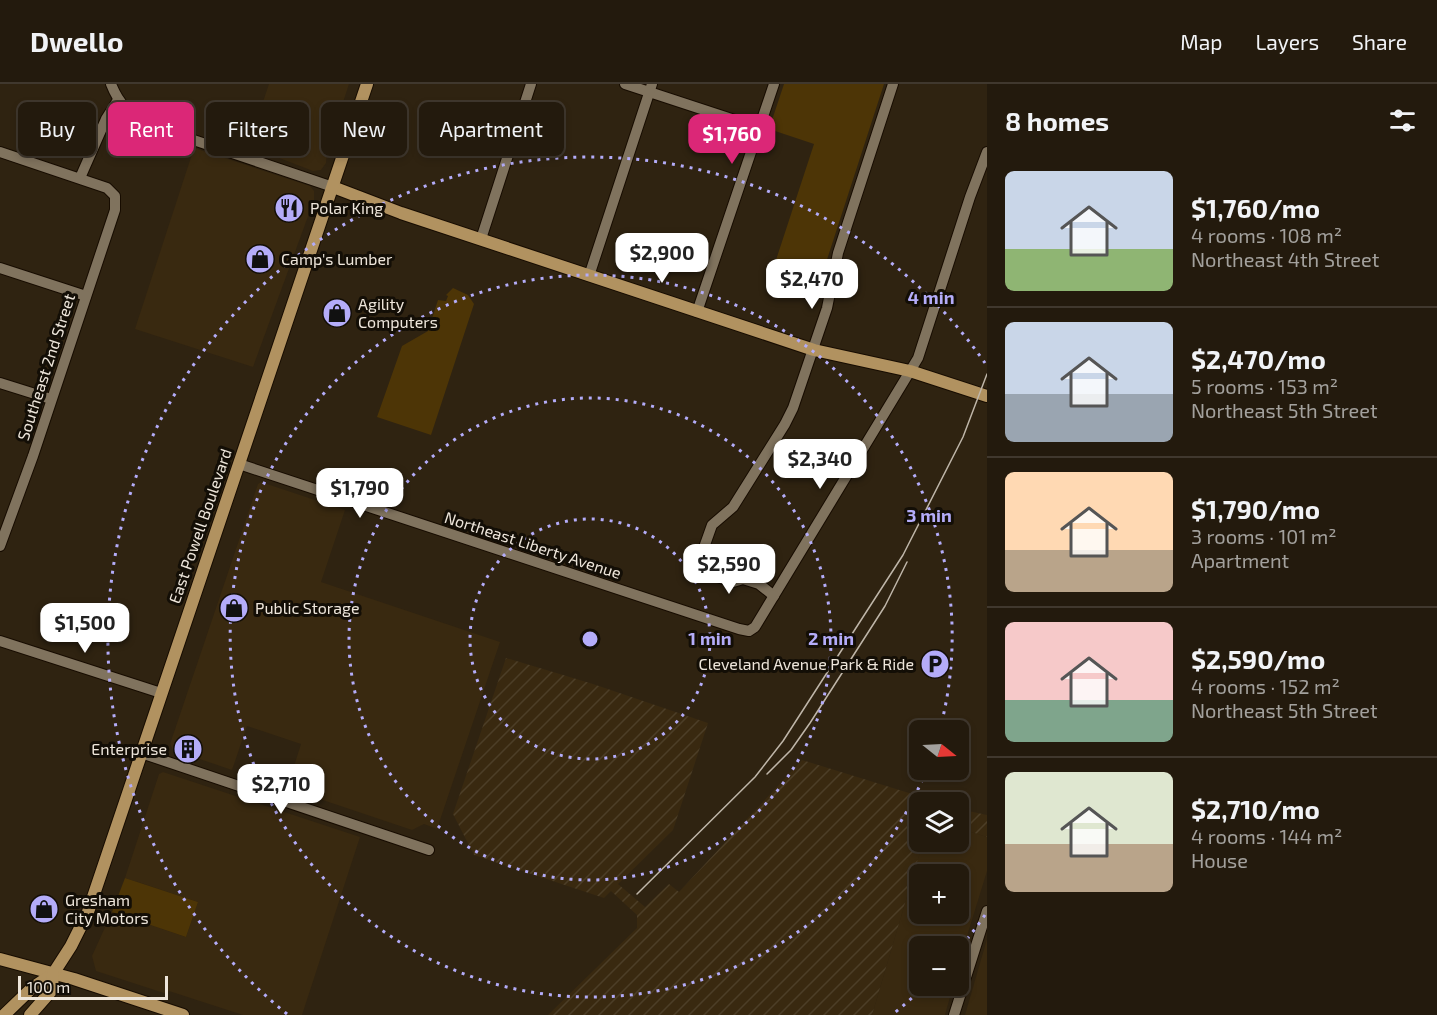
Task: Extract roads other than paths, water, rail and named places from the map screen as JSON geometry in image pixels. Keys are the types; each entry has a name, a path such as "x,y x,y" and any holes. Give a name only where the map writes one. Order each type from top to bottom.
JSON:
{"main road":[{"name":"East Powell Boulevard","path":"4,1015 32,988 53,974 71,946 88,912 368,84"},
{"path":"333,187 401,213 814,350 910,371 987,396"},
{"path":"0,958 183,1015"},
{"name":"East Powell Boulevard","path":"30,1015 52,990 53,974"}],"street":[{"path":"111,84 118,100 134,117 146,124 333,187"},
{"path":"481,240 531,84"},
{"path":"625,84 651,88 759,128"},
{"path":"698,312 774,84"},
{"path":"893,84 838,253 827,308 814,350 785,424 733,507 712,525 696,570 733,582 743,579 751,581 759,584 774,596 918,358 966,208 987,152"},
{"path":"589,276 651,88"},
{"path":"0,152 80,178 106,119 118,100"},
{"name":"Southeast 2nd Street","path":"0,546 115,210 115,196 107,188 80,178"},
{"path":"0,268 86,296"},
{"path":"0,383 51,399"},
{"name":"Northeast Liberty Avenue","path":"239,464 749,631 774,596"},
{"path":"0,641 161,693"},
{"path":"141,753 429,850"},
{"path":"954,1015 987,911"}],"tram line":[{"path":"637,894 755,777 783,741 903,555 963,437 987,374"},
{"path":"767,774 791,750 810,723 885,606 907,562"}],"place":[{"name":"Polar King","path":"289,208"},
{"name":"Camp's Lumber","path":"260,259"},
{"name":"Agility Computers","path":"337,313"},
{"name":"Public Storage","path":"234,608"},
{"name":"Cleveland Avenue Park & Ride","path":"935,664"},
{"name":"Enterprise","path":"188,749"},
{"name":"Gresham City Motors","path":"44,909"}]}
